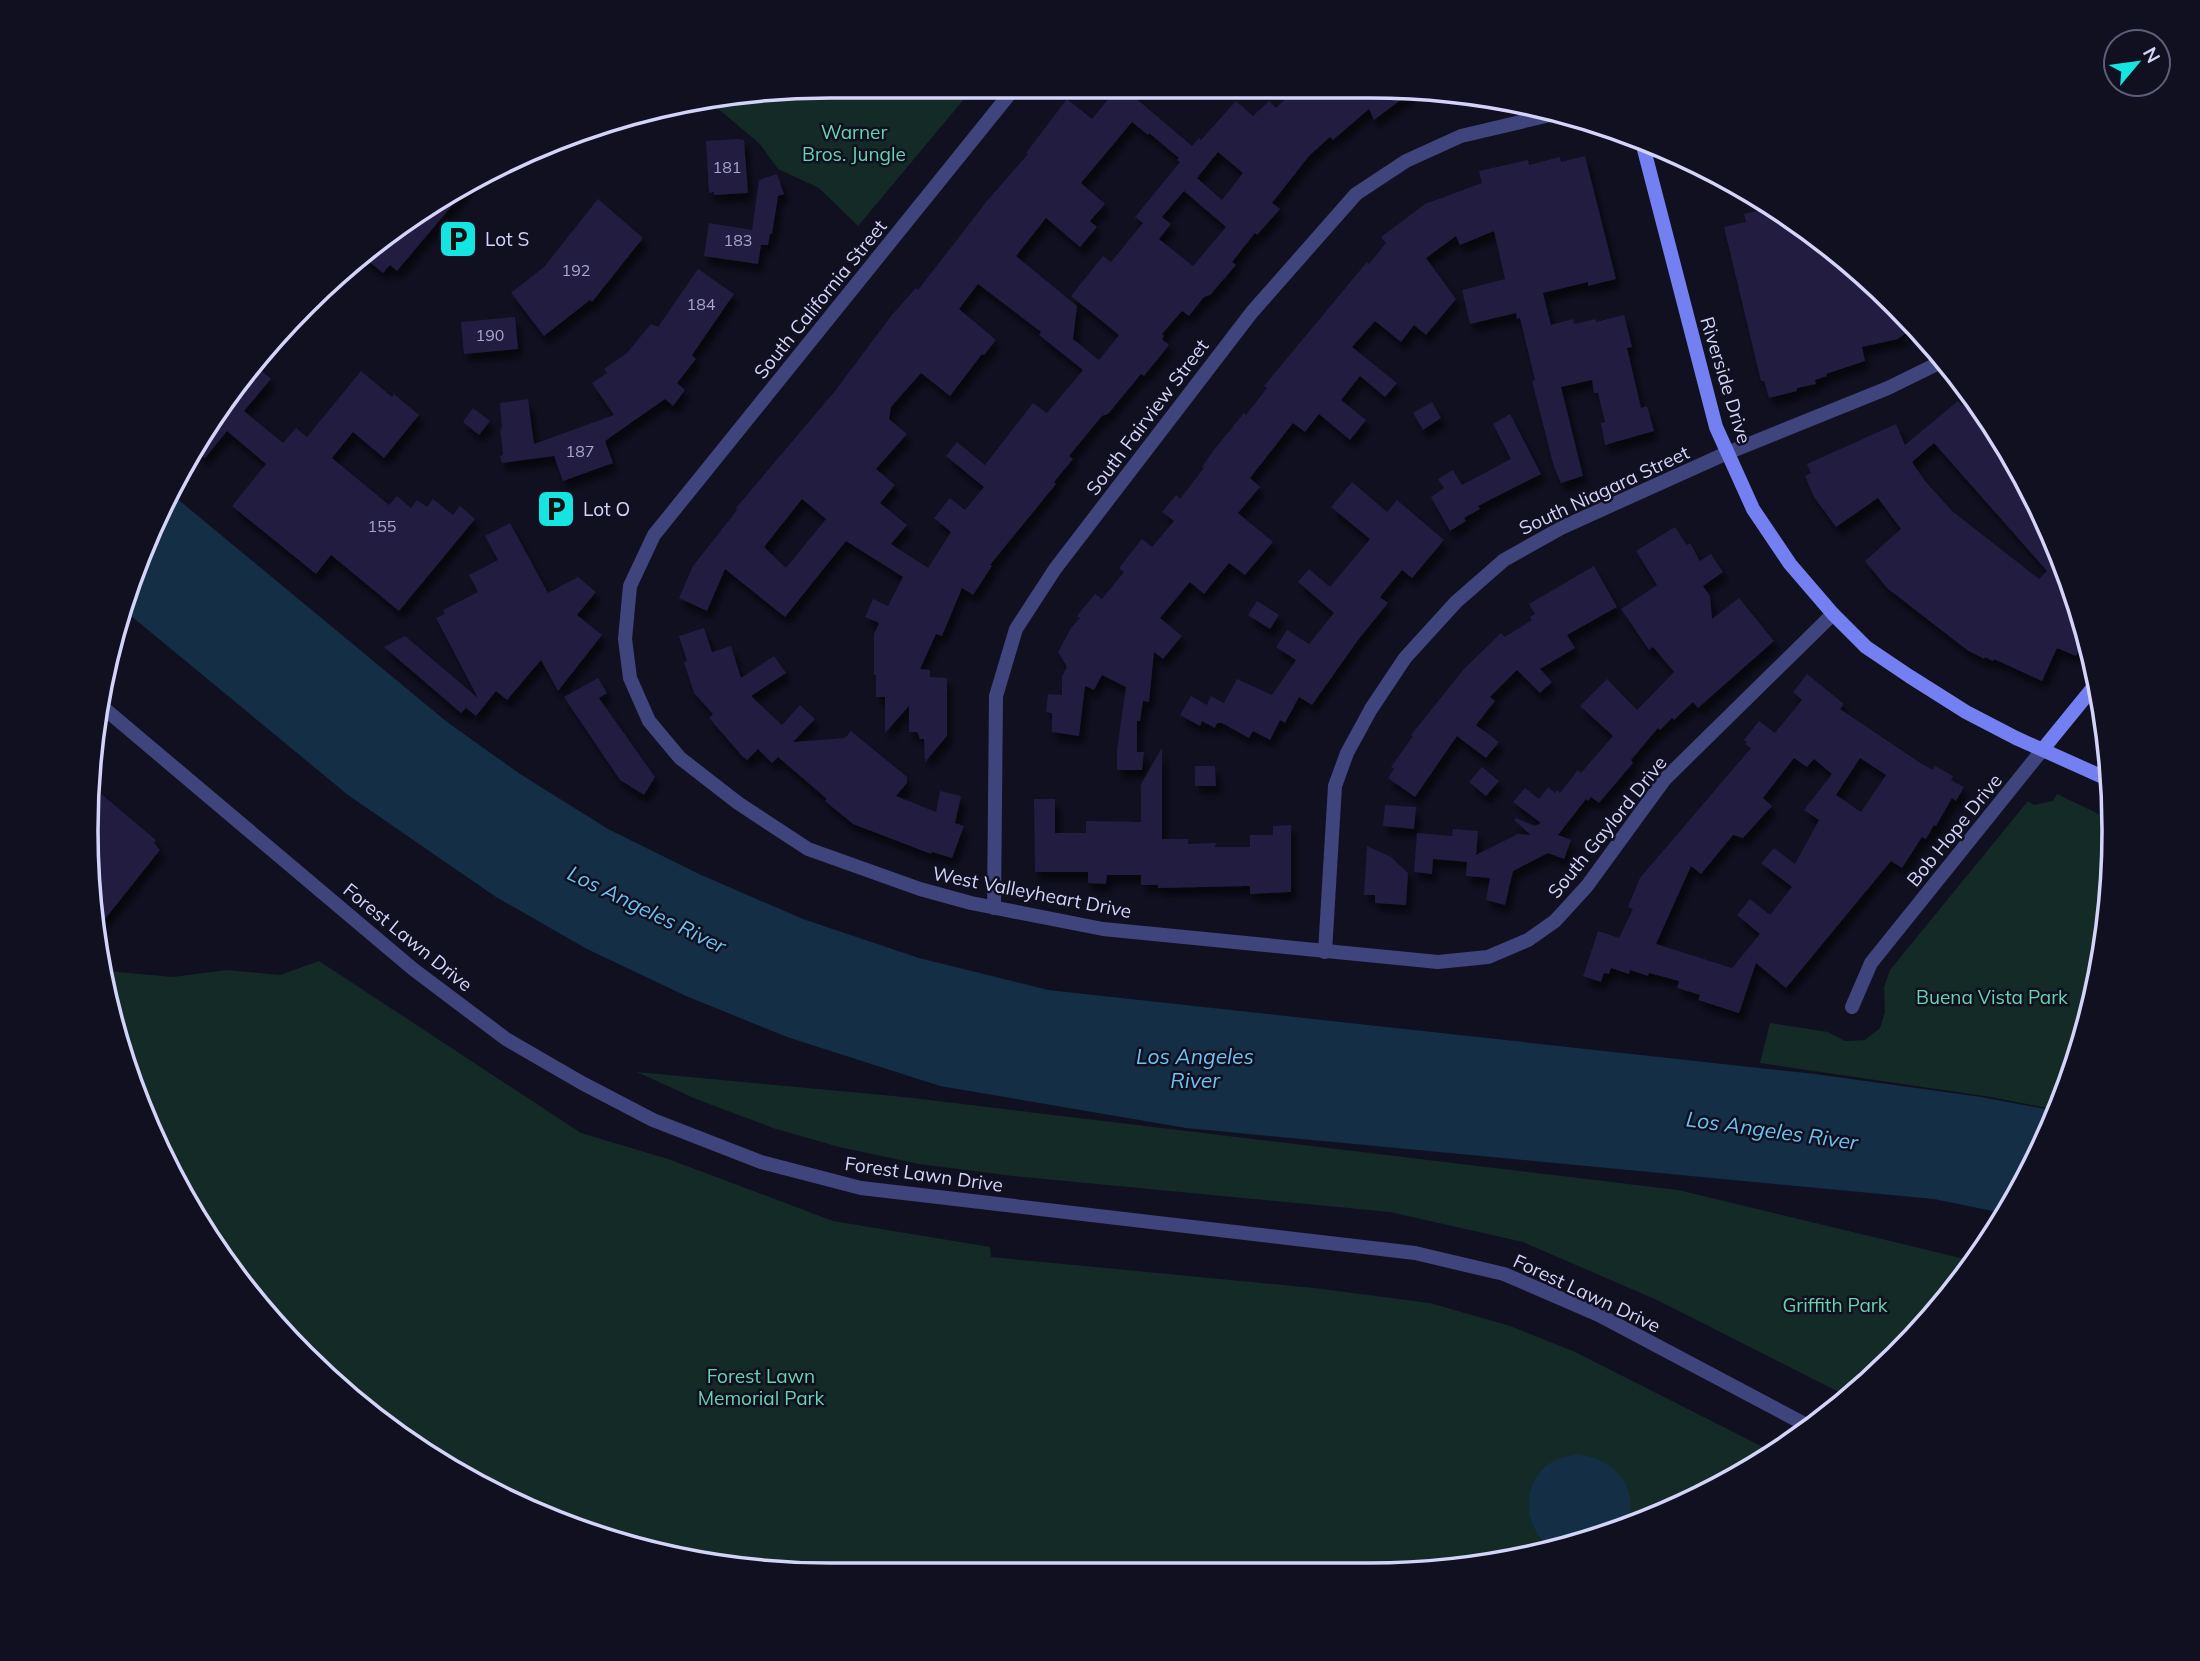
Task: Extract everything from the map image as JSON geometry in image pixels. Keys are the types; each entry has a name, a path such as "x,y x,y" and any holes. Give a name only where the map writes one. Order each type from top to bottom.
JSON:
{"main road":[{"name":"Riverside Drive","path":"1646,152 1716,428 1760,520 1790,564 1866,647 1966,712 2016,738 2099,775"},
{"name":"Bob Hope Drive","path":"2043,749 2089,693"}],"street":[{"name":"South California Street","path":"654,535 1006,98"},
{"name":"South Fairview Street","path":"994,908 996,696 1016,629 1055,569 1252,312 1356,194 1406,161 1461,136 1536,118"},
{"name":"South Niagara Street","path":"1325,952 1335,786 1347,753 1371,709 1405,658 1456,602 1504,560 1563,527 1727,453 1888,388 1934,365"},
{"name":"West Valleyheart Drive","path":"654,535 630,586 625,639 630,678 649,721 680,758 738,803 808,849 920,889 994,908 1103,929 1438,962 1488,957"},
{"name":"South Gaylord Drive","path":"1488,957 1528,940 1555,921 1587,886 1665,779 1833,614"},
{"name":"Forest Lawn Drive","path":"108,712 413,969 495,1031 582,1083 653,1120 761,1162 861,1188 1415,1253 1504,1274 1599,1315 1801,1422"},
{"name":"Bob Hope Drive","path":"1852,1007 1871,963 2043,749"}],"green space":[{"name":"Warner Bros. Jungle","path":"830,98 965,98 858,226 819,188 778,169 760,144 716,107"},
{"name":"Buena Vista Park","path":"2057,794 2101,815 2102,830 2096,926 2088,973 2077,1020 2047,1108 1991,1097 1760,1063 1770,1023 1828,1032 1845,1041 1865,1040 1880,1028 1885,1012 1884,987 1890,970 2028,801 2034,805 2053,801"},
{"name":"Forest Lawn Memorial Park","path":"319,961 581,1133 668,1159 833,1221 990,1247 991,1257 1314,1288 1430,1303 1510,1326 1573,1351 1764,1447 1693,1487 1605,1524 1512,1549 1417,1561 783,1561 688,1549 595,1524 550,1507 464,1465 385,1412 313,1348 280,1313 249,1276 196,1197 154,1111 137,1066 112,972 173,977 226,970 280,975"},
{"name":"Griffith Park","path":"637,1072 904,1097 1678,1190 1963,1259 1920,1313 1839,1392 1657,1300 1523,1242 1390,1212 1013,1176 919,1164 839,1147 773,1128 696,1099"}],"water":[{"name":"Los Angeles River","path":"178,499 447,722 520,774 608,829 699,874 803,919 919,958 1048,990 1815,1074 1981,1097 2047,1109 1995,1212 1934,1199 1186,1128 940,1086 787,1037 686,996 587,949 496,897 348,795 131,616 154,550"},
{"path":"1577,1454 1603,1462 1613,1469 1627,1487 1629,1515 1544,1542 1531,1519 1529,1496 1538,1475 1546,1466"}],"building":[{"path":"1109,98 1136,98 1192,146 1199,138 1201,140 1236,101 1253,116 1269,101 1276,108 1286,98 1402,99 1374,120 1369,109 1333,140 1330,137 1309,156 1272,203 1280,209 1257,235 1255,233 1232,262 1236,265 1210,295 1204,297 1189,316 1182,311 1162,334 1162,339 1169,345 1144,376 1141,374 1108,414 1102,416 1069,456 1073,459 1054,482 1056,484 990,565 992,566 973,595 962,588 942,636 936,634 920,669 930,670 930,677 947,678 947,736 925,762 924,739 920,739 917,732 909,732 909,706 885,733 885,697 876,697 874,675 874,634 879,623 865,617 873,599 888,606 903,577 846,541 785,617 725,569 707,611 679,598 693,566 738,509 736,508 835,391 891,316 916,288 918,290 987,201 1028,154 1026,153 1067,99 1092,119","holes":["1132,122 1148,135 1149,133 1179,158 1177,160 1180,162 1135,217 1143,223 1111,262 1103,256 1071,296 1119,335 1099,360 1073,339 1077,306 1016,256 1046,218 1080,247 1097,227 1090,221 1105,204 1081,183","1218,152 1243,173 1222,200 1197,178","1184,191 1226,227 1193,266 1159,239 1171,224 1162,217","978,284 1041,332 1039,335 1083,370 1047,413 1033,403 985,465 957,442 946,456 984,487 965,510 950,498 934,518 951,532 928,568 891,544 907,525 880,503 895,485 876,469 907,434 889,419 891,407 921,373 950,396 996,340 959,309","802,499 826,519 786,568 764,547"]},
{"path":"744,140 748,193 709,193 706,141"},
{"path":"1585,156 1616,279 1588,286 1588,282 1543,293 1551,325 1573,319 1574,324 1596,319 1596,322 1624,315 1632,347 1627,348 1641,408 1647,406 1654,431 1605,445 1601,423 1605,422 1592,380 1561,387 1583,476 1561,483 1554,467 1532,381 1535,380 1520,318 1517,319 1516,313 1470,324 1462,290 1505,279 1494,231 1460,245 1456,236 1426,258 1456,299 1426,335 1414,325 1401,342 1375,321 1352,347 1397,383 1385,397 1360,376 1341,400 1366,420 1350,440 1319,414 1305,432 1293,423 1250,478 1260,487 1238,513 1273,542 1245,575 1229,563 1204,594 1190,582 1160,618 1182,636 1163,659 1154,652 1149,702 1143,701 1140,721 1137,721 1137,752 1144,752 1142,770 1117,770 1117,750 1126,687 1102,675 1094,690 1085,686 1079,736 1052,732 1052,713 1046,712 1048,694 1062,695 1062,676 1067,667 1058,652 1071,628 1080,618 1077,616 1095,594 1102,599 1124,572 1119,568 1142,539 1152,547 1174,521 1162,512 1176,495 1180,499 1204,468 1202,467 1213,451 1267,388 1264,386 1367,262 1369,264 1386,243 1381,237 1425,204 1482,183 1479,171 1528,160 1529,165 1560,157 1561,162"},
{"path":"777,174 784,194 778,196 772,234 768,245 761,245 758,264 704,256 709,223 752,230 759,180"},
{"path":"598,199 643,238 592,302 590,300 544,336 511,293 544,267"},
{"path":"456,201 397,271 390,265 383,273 370,262"},
{"path":"1759,211 1815,249 1852,280 1906,333 1898,339 1862,347 1865,361 1826,374 1827,376 1815,380 1816,384 1769,398 1764,381 1761,381 1724,227 1746,222 1744,214"},
{"path":"698,269 734,294 692,355 696,359 677,383 685,390 673,406 665,399 605,441 613,463 563,481 554,456 502,463 500,403 528,399 534,444 614,415 592,383 607,373 604,369 627,353 651,324 658,327"},
{"path":"515,317 518,349 464,354 461,322"},
{"path":"261,370 271,379 244,411 283,443 296,428 307,437 361,371 419,415 384,458 353,432 332,458 389,505 397,496 411,508 417,500 427,507 433,499 453,515 460,506 475,519 399,611 331,555 316,574 232,506 266,464 227,431 205,458 201,455 221,424"},
{"path":"1958,401 1962,406 1965,404 1979,424 2026,507 2046,550 2077,641 2079,650 2076,656 2057,648 2042,681 1967,650 1887,588 1865,561 1901,529 1878,498 1836,527 1814,497 1805,476 1811,473 1807,464 1896,424 1905,445","holes":["1934,443 2047,571 2039,579 1952,511 1912,462"]},
{"path":"1432,402 1441,418 1423,430 1413,413"},
{"path":"473,408 490,421 479,435 463,422"},
{"path":"1510,414 1541,474 1478,506 1480,509 1464,518 1466,521 1450,531 1431,497 1444,488 1438,479 1453,470 1462,485 1511,459 1493,424"},
{"path":"1352,482 1387,512 1397,500 1444,540 1412,578 1402,570 1380,597 1388,603 1312,705 1299,697 1285,723 1280,720 1270,740 1253,731 1249,738 1222,723 1217,723 1215,728 1202,721 1200,726 1180,715 1191,696 1207,705 1211,696 1224,703 1237,679 1272,695 1296,660 1276,647 1287,630 1309,644 1334,613 1298,582 1309,569 1330,587 1370,539 1331,507"},
{"path":"510,523 548,593 578,577 596,592 577,615 602,635 558,691 541,660 507,700 496,691 476,716 466,708 461,713 384,647 405,636 478,698 436,618 445,614 443,610 478,592 469,575 498,560 485,536"},
{"path":"1675,527 1687,545 1690,543 1700,561 1711,554 1723,572 1703,586 1710,596 1712,619 1739,598 1774,641 1698,708 1693,702 1674,720 1672,718 1660,730 1658,728 1599,803 1591,797 1588,801 1586,799 1558,835 1571,840 1564,859 1548,853 1513,871 1505,905 1486,900 1490,878 1466,876 1467,862 1433,859 1432,874 1414,872 1417,833 1452,836 1453,829 1478,831 1476,855 1518,834 1531,835 1514,820 1516,818 1535,826 1541,823 1513,802 1525,788 1539,799 1548,787 1555,793 1557,790 1560,793 1578,770 1581,773 1613,736 1580,706 1607,679 1637,710 1674,672 1653,647 1649,650 1621,609 1657,585 1636,551"},
{"path":"1594,566 1617,607 1567,635 1575,648 1540,669 1552,682 1540,693 1517,670 1490,697 1495,701 1476,725 1499,742 1486,758 1457,736 1415,797 1388,778 1394,769 1391,767 1413,736 1411,735 1464,669 1501,633 1505,637 1532,620 1530,617 1535,614 1529,604"},
{"path":"1257,601 1279,615 1270,629 1248,615"},
{"path":"704,628 712,652 731,646 741,678 774,656 786,673 751,696 782,725 800,705 815,719 793,742 845,738 851,731 907,777 907,783 896,796 936,812 940,791 961,796 955,823 964,826 952,858 932,852 931,854 853,824 778,757 772,763 758,749 747,760 742,756 709,718 713,714 694,693 684,662 687,661 679,636"},
{"path":"1807,674 1844,704 1840,709 1922,764 1933,770 1935,766 1953,776 1951,780 1964,787 1956,801 1952,798 1936,826 1934,825 1926,839 1922,837 1902,868 1891,861 1786,988 1756,963 1739,1013 1698,1000 1700,995 1677,988 1679,981 1649,973 1648,976 1630,970 1629,974 1611,968 1609,974 1604,973 1601,982 1583,976 1598,931 1619,938 1633,909 1628,907 1640,878 1751,748 1744,740 1759,721 1775,733 1802,700 1793,692","holes":["1794,758 1807,767 1814,759 1832,774 1804,810 1819,820 1795,864 1774,848 1761,863 1792,887 1770,915 1750,899 1737,915 1760,934 1732,968 1656,944 1691,866 1701,874 1733,835 1743,838 1772,806 1763,798","1860,758 1886,775 1861,812 1836,795"]},
{"path":"598,678 607,693 599,698 655,777 644,795 620,780 564,697"},
{"path":"1162,748 1162,839 1188,839 1188,844 1216,843 1215,847 1250,847 1250,835 1273,835 1273,826 1291,825 1291,892 1250,894 1250,886 1158,888 1158,885 1141,885 1141,875 1107,875 1106,884 1088,883 1088,872 1035,872 1034,799 1055,799 1055,833 1086,833 1086,821 1141,822 1141,784"},
{"path":"1195,766 1215,766 1216,786 1195,786"},
{"path":"1482,767 1499,781 1486,796 1469,782"},
{"path":"100,793 156,840 154,843 160,850 104,921 98,830"},
{"path":"1385,805 1416,807 1414,829 1383,826"},
{"path":"1367,846 1391,857 1408,873 1406,905 1375,903 1375,895 1364,895"}],"place":[{"name":"Lot S","path":"458,239"},
{"name":"Lot O","path":"556,509"}]}
